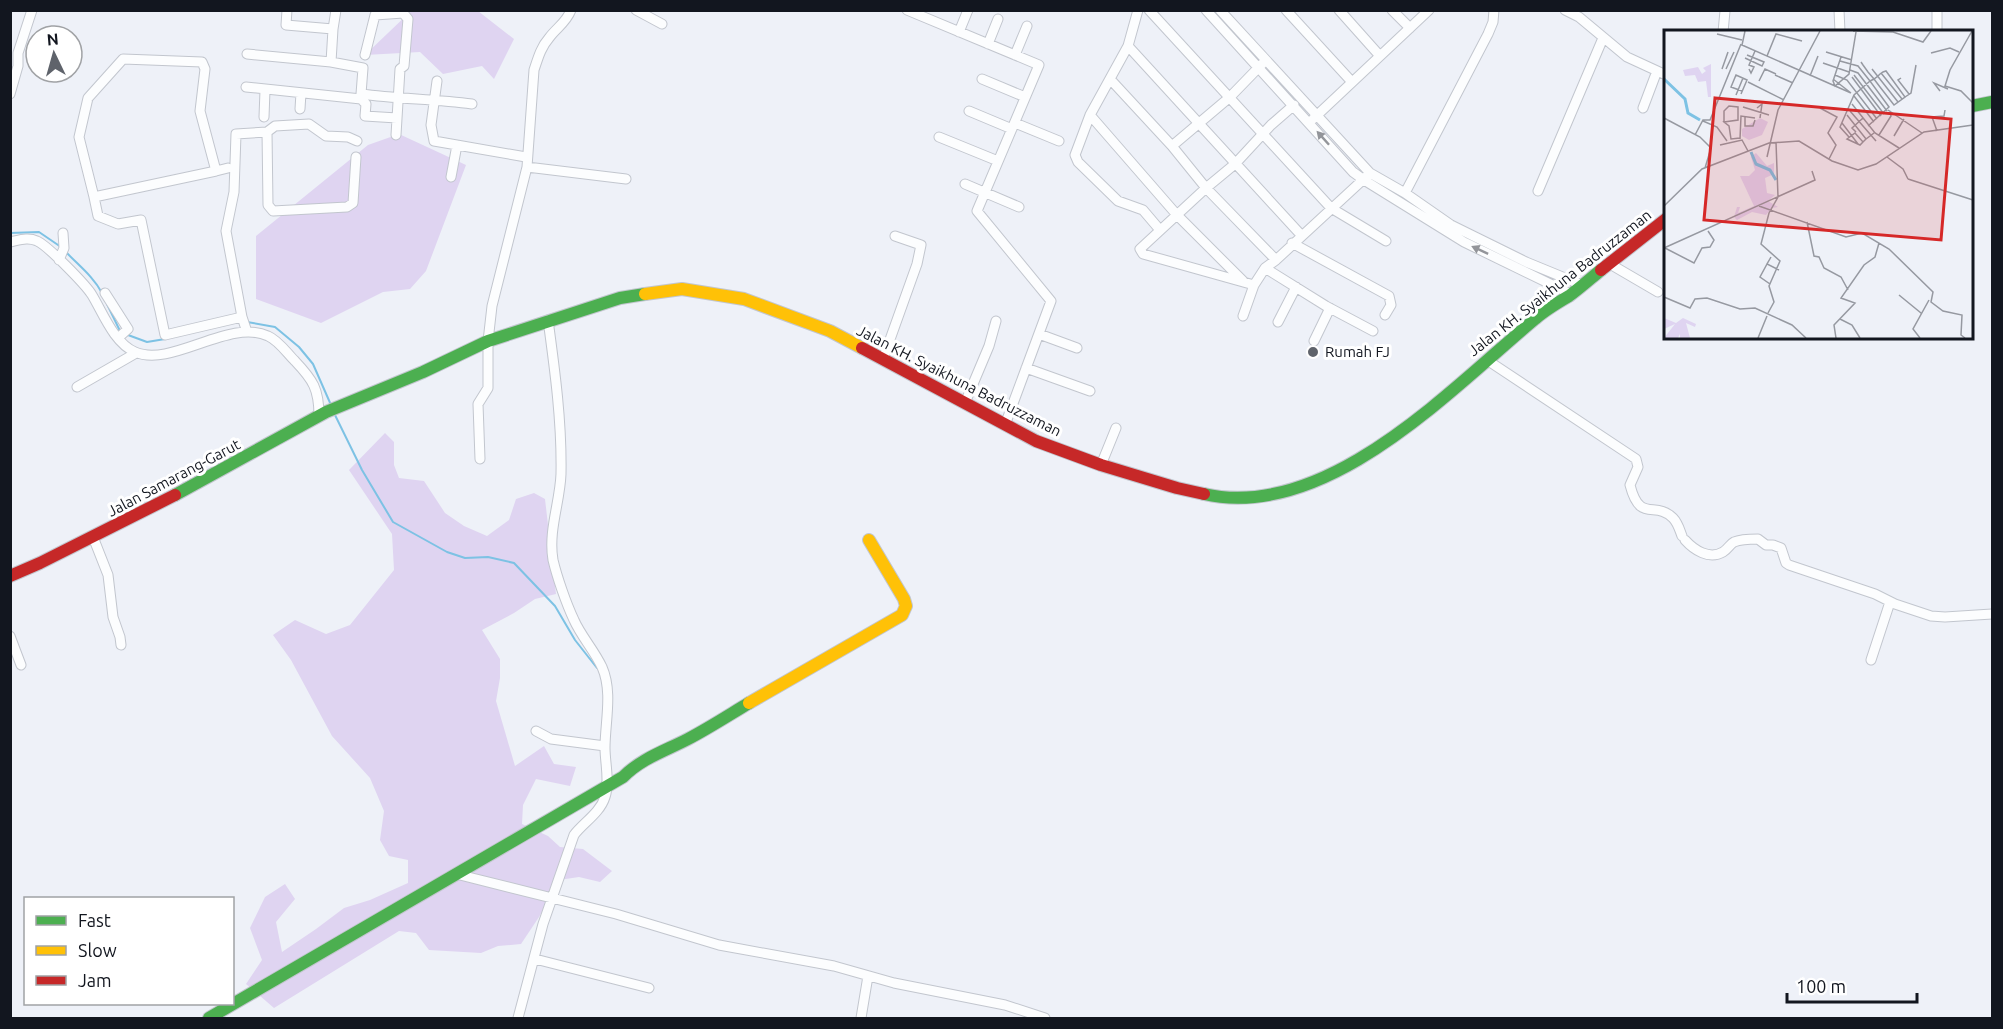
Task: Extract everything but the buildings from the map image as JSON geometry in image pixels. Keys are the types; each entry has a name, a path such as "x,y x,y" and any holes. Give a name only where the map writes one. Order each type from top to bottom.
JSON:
{"main road":[{"path":"1973,106 1992,102"},
{"name":"Jalan KH. Syaikhuna Badruzzaman","path":"349,402 423,372 488,341 548,320 625,297 682,289 744,299 830,331 1036,441 1101,465 1176,488 1217,497 1261,497 1311,484 1402,432 1538,316 1571,294 1664,220"},
{"name":"Jalan Samarang-Garut","path":"10,576 93,537 208,478 349,402"},
{"path":"234,1003 623,777 634,766 652,755 687,739 902,615 906,606 904,599 869,540"},
{"path":"209,1018 231,1005"}],"street":[{"path":"10,94 18,66 18,53 32,10"},
{"path":"287,10 286,25 333,29"},
{"path":"331,62 336,10"},
{"path":"480,459 478,407 488,388 488,341 492,306 527,162 533,84 539,54 549,37 561,26 571,10"},
{"path":"636,10 663,24"},
{"path":"907,10 929,15 959,32 1039,65 977,211 1051,301 1005,425"},
{"path":"959,32 968,10"},
{"path":"1138,10 1128,46 1090,115 1076,150 1078,162 1118,201 1143,210 1160,230"},
{"path":"1149,10 1331,208 1386,241"},
{"path":"1220,10 1294,105 1312,119"},
{"path":"1286,10 1352,82"},
{"path":"1339,10 1380,56"},
{"path":"1392,10 1410,28"},
{"path":"1312,119 1429,10"},
{"path":"1405,194 1488,34 1493,22 1494,10"},
{"path":"1565,10 1578,17 1627,57 1661,73 1643,108"},
{"path":"1839,10 1840,30"},
{"path":"1936,30 1937,10"},
{"path":"1723,30 1725,11"},
{"path":"1209,12 1262,64 1312,119 1353,172 1405,194 1451,225 1526,262 1582,285"},
{"path":"396,135 400,69 404,66 408,19 403,14 375,15 364,61 361,96 366,104 365,116 397,118"},
{"path":"988,44 998,19"},
{"path":"1015,55 1027,26"},
{"path":"1538,190 1603,38"},
{"path":"1128,46 1302,236"},
{"path":"247,54 331,62 364,61"},
{"path":"216,171 200,111 205,69 202,62 123,59 88,98 79,137 98,216 118,224 141,220 165,335 242,317"},
{"path":"1172,147 1230,97 1262,64"},
{"path":"982,79 1025,97"},
{"path":"1110,79 1206,188 1276,260"},
{"path":"436,81 431,125 434,141 527,162 626,179"},
{"path":"246,87 301,93 434,99 472,105"},
{"path":"264,117 265,90"},
{"path":"300,109 301,93"},
{"path":"1250,284 1143,254 1140,249 1235,164 1263,133 1294,105"},
{"path":"969,111 1059,141"},
{"path":"1090,115 1177,215 1250,284"},
{"path":"236,123 234,192 226,231 246,330"},
{"path":"236,134 267,132 275,126 309,124 326,136 348,136 357,141"},
{"path":"267,132 268,205 273,211 347,207 353,203 356,157"},
{"path":"939,137 998,161"},
{"path":"451,177 457,145"},
{"path":"94,197 228,168"},
{"path":"1243,316 1250,284 1367,176"},
{"path":"1367,176 1464,242 1571,294"},
{"path":"965,184 1019,207"},
{"path":"61,254 63,233"},
{"path":"883,359 917,264 921,245 895,237"},
{"path":"10,242 27,238 61,254 136,352"},
{"path":"1292,243 1389,296 1391,305 1385,315"},
{"path":"1610,264 1658,292"},
{"path":"1265,268 1330,308 1373,330"},
{"path":"1278,322 1296,287"},
{"path":"105,293 122,334"},
{"path":"1314,341 1330,308"},
{"path":"518,1018 543,924 574,835 583,823 598,810 605,797 607,786 604,746 607,721 604,674 574,620 553,559 553,532 561,476 558,404 548,320"},
{"path":"965,403 984,358 996,321"},
{"path":"77,387 136,352 157,355 246,330 270,336 311,379 323,414"},
{"path":"1039,334 1077,348"},
{"path":"1486,360 1636,459 1638,467 1630,486 1638,506 1673,518 1694,550 1710,554 1723,552 1731,543 1758,539 1766,545 1781,548 1786,563 1789,565 1931,616 1992,614"},
{"path":"1026,368 1090,391"},
{"path":"1101,465 1116,428"},
{"path":"93,537 108,575 113,617 121,645"},
{"path":"1871,660 1890,602"},
{"path":"10,636 21,665"},
{"path":"536,731 551,739 604,746"},
{"path":"456,874 616,914 719,945 834,966 868,976 1005,1005 1045,1018"},
{"path":"535,959 649,988"},
{"path":"861,1018 868,976"}],"shaded area":[{"path":"411,11 478,11 514,39 494,79 482,66 443,74 420,52 365,55"},
{"path":"399,134 466,165 426,271 410,289 383,292 321,323 256,299 256,236 368,145"},
{"path":"385,433 394,442 394,465 399,478 424,481 445,513 464,526 487,536 509,520 516,499 534,493 545,499 556,594 535,599 482,630 500,659 500,678 496,701 515,766 544,746 554,764 576,767 570,786 536,779 523,805 522,824 548,836 560,847 583,849 612,871 600,882 579,877 559,880 521,944 498,946 481,953 429,950 416,933 399,931 274,1008 246,984 262,960 250,928 265,897 285,884 295,899 276,922 282,952 344,908 370,900 408,883 408,860 389,856 380,840 384,811 370,778 332,736 291,660 273,635 295,620 326,634 350,625 394,570 392,534 349,470"}],"waterway":[{"path":"10,233 39,232 61,247"},
{"path":"65,251 90,276 102,293"},
{"path":"107,304 120,331"},
{"path":"247,322 275,327 299,347 313,364 331,405"},
{"path":"128,335 147,342 165,339"},
{"path":"334,413 362,470 393,522 447,552 465,558 488,557 514,563 555,606 575,640 597,668"}],"traffic: fast":[{"path":"1973,106 1992,102"},
{"path":"1204,494 1250,497 1295,488 1340,470 1383,444 1425,413 1539,316 1569,296 1601,270"},
{"path":"175,495 326,412 423,372 488,341 620,298 645,294"},
{"path":"234,1003 623,777 646,760 696,735 749,703"},
{"path":"209,1018 231,1005"}],"traffic: slow":[{"path":"645,294 682,289 744,299 830,331 862,348"},
{"path":"749,703 902,615 906,606 904,599 869,540"}],"traffic: jam":[{"path":"1601,270 1664,221"},
{"path":"862,348 1036,441 1101,465 1204,494"},
{"path":"10,576 175,495"}],"place":[{"name":"Rumah FJ","path":"1313,352"}]}
